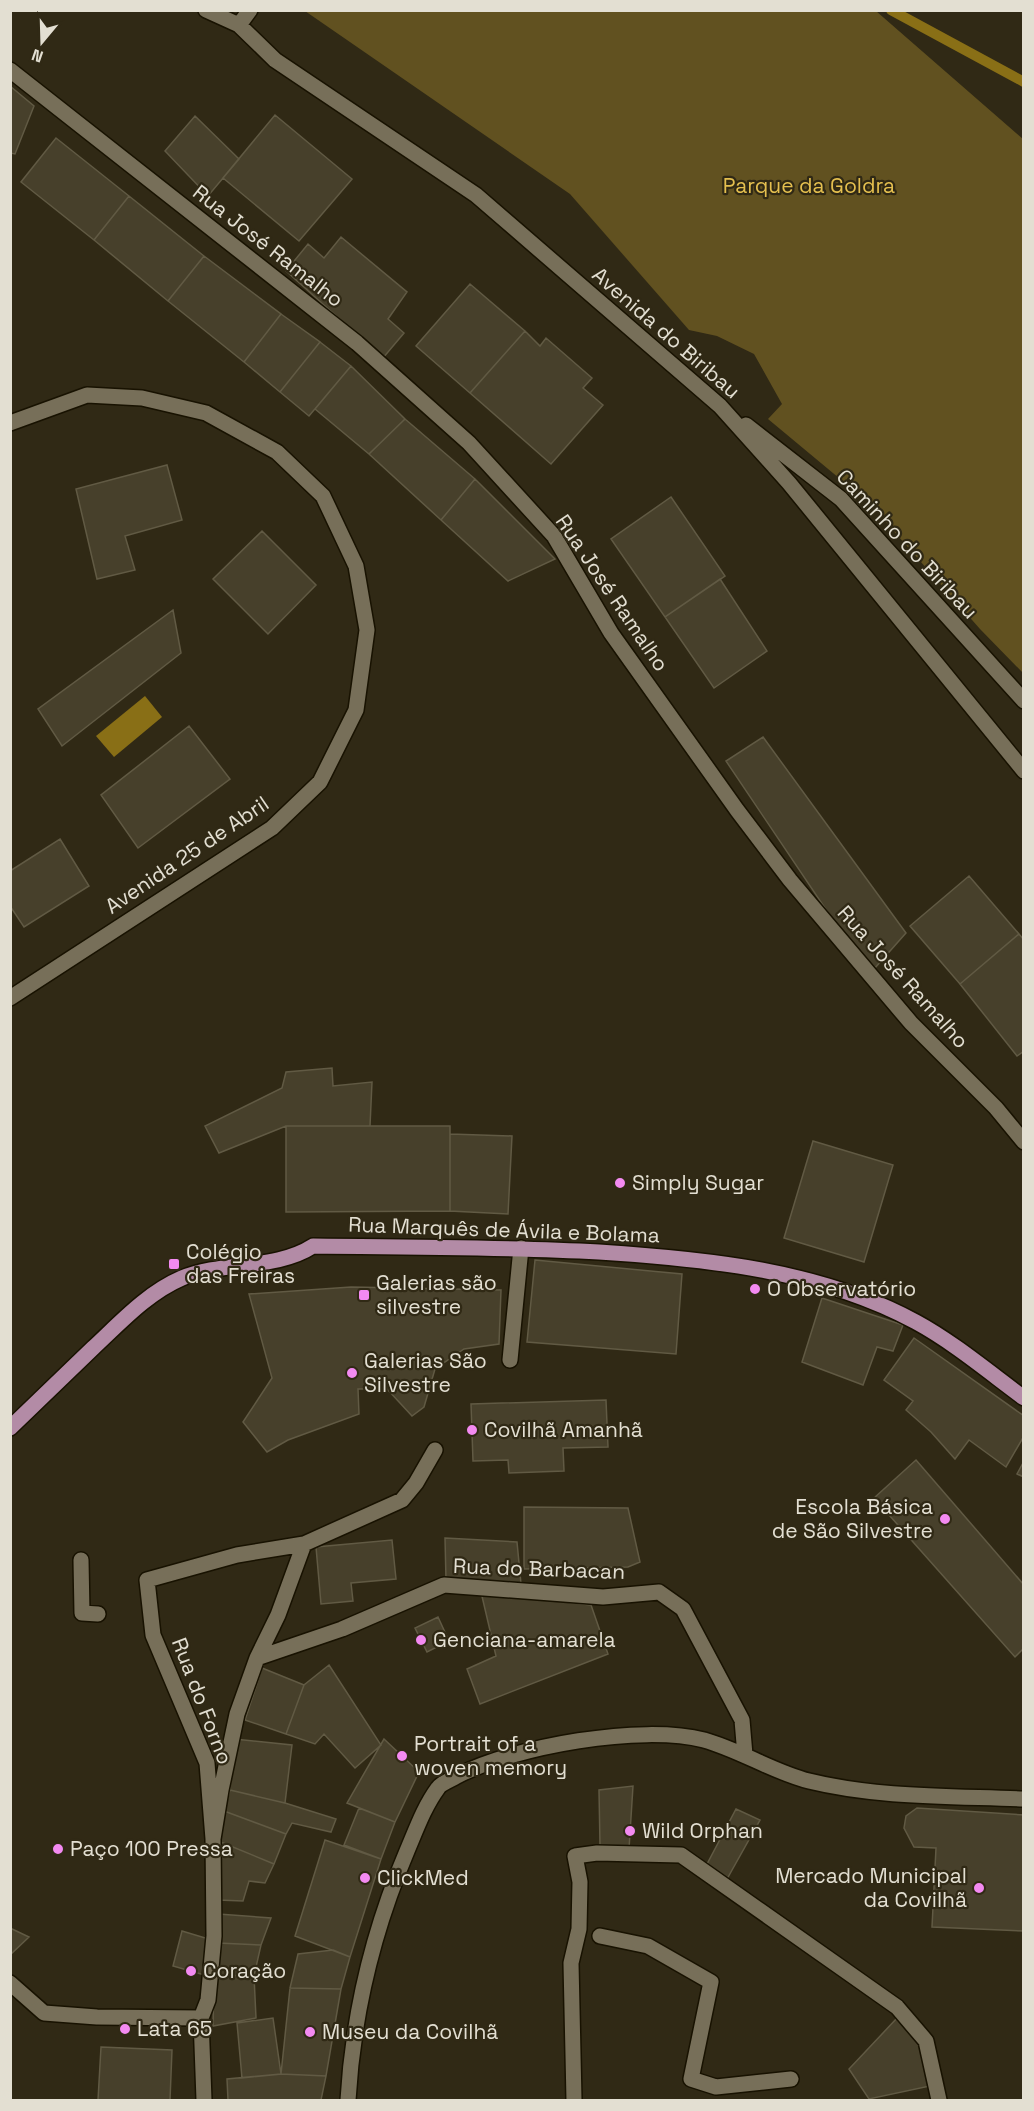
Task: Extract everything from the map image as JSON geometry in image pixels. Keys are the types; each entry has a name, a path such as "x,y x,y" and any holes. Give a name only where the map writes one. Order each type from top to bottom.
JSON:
{"main road":[{"name":"Rua Marquês de Ávila e Bolama","path":"10,1428 119,1323 157,1291 183,1278 218,1268 299,1255 313,1246 521,1248 685,1257 747,1266 855,1295 917,1322 1023,1398"}],"street":[{"name":"Avenida do Biribau","path":"206,10 239,25 275,60 476,195 720,406 789,483 1023,771"},
{"path":"239,25 250,10"},
{"name":"Rua José Ramalho","path":"10,70 357,343 469,443 554,536 611,633 737,810 790,880 911,1023 996,1108 1023,1142"},
{"name":"Avenida 25 de Abril","path":"10,423 87,395 142,398 206,413 277,452 323,496 356,566 366,630 356,710 320,782 272,828 10,998"},
{"name":"Caminho do Biribau","path":"720,406 841,499 1023,701"},
{"path":"510,1360 521,1248"},
{"path":"204,2100 201,2018 208,2000 214,1936 213,1839 237,1714 257,1658 278,1615 304,1544 402,1500 416,1483 435,1450"},
{"name":"Rua do Forno","path":"213,1839 207,1763 153,1635 147,1580 237,1555 304,1544"},
{"path":"81,1560 82,1613 98,1614"},
{"name":"Rua do Barbacan","path":"257,1658 342,1629 444,1585 603,1597 659,1592 683,1609 742,1720 745,1755"},
{"path":"348,2100 351,2050 365,1975 396,1876 419,1822 439,1786 470,1770 569,1742 657,1735 703,1740 807,1780 864,1791 1023,1799"},
{"path":"574,2100 571,1963 579,1929 580,1882 575,1856 597,1853 681,1855 897,2007 926,2041 939,2100"},
{"path":"600,1936 648,1946 711,1982 691,2079 716,2094 791,2079"},
{"path":"10,1983 44,2013 97,2017 201,2018"}],"green space":[{"name":"Parque da Goldra","path":"305,11 876,11 1023,139 1023,673 980,629 869,503 768,419 782,404 754,354 717,336 689,330 570,194"}],"shaded area":[{"path":"145,696 162,717 114,757 96,736"}],"building":[{"path":"10,86 34,106 15,154 10,153"},
{"path":"275,115 352,179 299,241 223,178"},
{"path":"195,116 239,159 208,196 165,151"},
{"path":"56,138 129,196 94,240 21,182"},
{"path":"129,196 204,256 168,301 94,240"},
{"path":"341,237 407,292 388,319 404,333 383,358 286,271 308,244 324,258"},
{"path":"204,256 281,314 244,362 168,301"},
{"path":"470,284 525,331 470,393 416,346"},
{"path":"281,314 320,342 280,392 244,362"},
{"path":"525,331 540,346 546,338 592,378 583,388 603,405 551,464 470,393"},
{"path":"320,342 351,366 309,416 280,392"},
{"path":"351,366 405,419 369,454 315,409"},
{"path":"405,419 475,479 441,520 369,454"},
{"path":"167,465 182,520 125,536 135,570 97,579 76,489"},
{"path":"475,479 555,559 508,581 441,520"},
{"path":"671,497 725,576 665,617 611,539"},
{"path":"262,531 316,585 268,634 213,579"},
{"path":"720,579 767,651 714,688 665,617"},
{"path":"173,610 181,653 62,746 38,709"},
{"path":"189,726 230,779 138,848 101,795"},
{"path":"763,737 906,933 874,969 837,926 726,761"},
{"path":"60,839 89,886 24,927 10,906 10,871"},
{"path":"969,876 1019,934 960,984 910,926"},
{"path":"1019,934 1024,940 1024,1051 1017,1056 960,984"},
{"path":"332,1068 333,1086 372,1082 370,1126 286,1126 219,1153 205,1126 282,1088 286,1072"},
{"path":"286,1126 450,1126 450,1211 286,1212"},
{"path":"450,1134 512,1136 508,1214 450,1211"},
{"path":"813,1141 893,1165 864,1262 784,1238"},
{"path":"535,1260 682,1274 676,1354 527,1342"},
{"name":"Galerias São Silvestre","path":"351,1287 501,1290 499,1344 464,1349 435,1369 424,1407 412,1416 387,1389 358,1389 359,1414 288,1440 267,1452 243,1422 272,1378 249,1294"},
{"path":"822,1298 903,1325 893,1351 877,1347 863,1385 802,1362"},
{"path":"914,1338 1024,1416 1024,1436 1006,1467 969,1440 955,1459 931,1432 906,1410 913,1401 884,1380"},
{"path":"606,1400 608,1447 563,1448 564,1471 509,1473 508,1460 473,1461 471,1404"},
{"path":"916,1460 1024,1585 1024,1648 1015,1657 874,1498"},
{"path":"1024,1461 1024,1477 1017,1474"},
{"path":"524,1507 628,1508 640,1562 628,1567 524,1569"},
{"path":"445,1538 517,1542 521,1584 446,1580"},
{"path":"392,1540 396,1579 351,1583 353,1601 321,1604 316,1547"},
{"path":"481,1592 591,1605 608,1654 480,1704 467,1669 496,1656"},
{"path":"438,1617 449,1641 427,1652 415,1628"},
{"path":"329,1665 381,1745 355,1768 324,1734 315,1744 286,1734 304,1685"},
{"path":"262,1668 304,1685 286,1734 245,1720"},
{"path":"234,1739 292,1745 285,1803 230,1790"},
{"path":"384,1739 419,1772 395,1822 347,1803"},
{"path":"633,1786 629,1849 600,1845 599,1790"},
{"path":"230,1790 285,1803 336,1819 331,1832 292,1823 286,1834 224,1811"},
{"path":"359,1808 395,1822 381,1859 344,1845"},
{"name":"Mercado Municipal da Covilhã","path":"917,1808 1024,1815 1024,1931 932,1927 936,1848 914,1847 904,1828 906,1816"},
{"path":"736,1809 760,1820 727,1879 706,1866"},
{"path":"224,1811 286,1834 274,1864 216,1840"},
{"path":"216,1840 274,1864 265,1883 249,1881 243,1901 218,1900"},
{"path":"325,1840 381,1859 350,1957 295,1936"},
{"path":"218,1914 271,1918 261,1945 218,1943"},
{"path":"10,1928 29,1937 10,1955"},
{"path":"182,1931 212,1940 208,1976 173,1966"},
{"path":"218,1943 261,1945 254,1976 214,1975"},
{"path":"333,1950 350,1957 341,1989 290,1988 298,1954"},
{"path":"214,1975 254,1976 256,2018 213,2026"},
{"name":"Museu da Covilhã","path":"290,1988 341,1989 326,2076 281,2074"},
{"path":"899,2016 918,2040 930,2086 869,2099 849,2069"},
{"path":"273,2018 281,2074 242,2078 237,2023"},
{"path":"101,2047 172,2050 170,2100 98,2100"},
{"path":"281,2074 326,2076 321,2100 228,2100 227,2079"}],"waterway":[{"path":"891,10 1024,82"}],"place":[{"name":"Simply Sugar","path":"620,1183"},
{"name":"Colégio das Freiras","path":"174,1264"},
{"name":"O Observatório","path":"755,1289"},
{"name":"Galerias são silvestre","path":"364,1295"},
{"name":"Galerias São Silvestre","path":"352,1373"},
{"name":"Covilhã Amanhã","path":"472,1430"},
{"name":"Escola Básica de São Silvestre","path":"945,1519"},
{"name":"Genciana-amarela","path":"421,1640"},
{"name":"Portrait of a woven memory","path":"402,1756"},
{"name":"Wild Orphan","path":"630,1831"},
{"name":"Paço 100 Pressa","path":"58,1849"},
{"name":"ClickMed","path":"365,1878"},
{"name":"Mercado Municipal da Covilhã","path":"979,1888"},
{"name":"Coração","path":"191,1971"},
{"name":"Lata 65","path":"125,2029"},
{"name":"Museu da Covilhã","path":"310,2032"}]}
